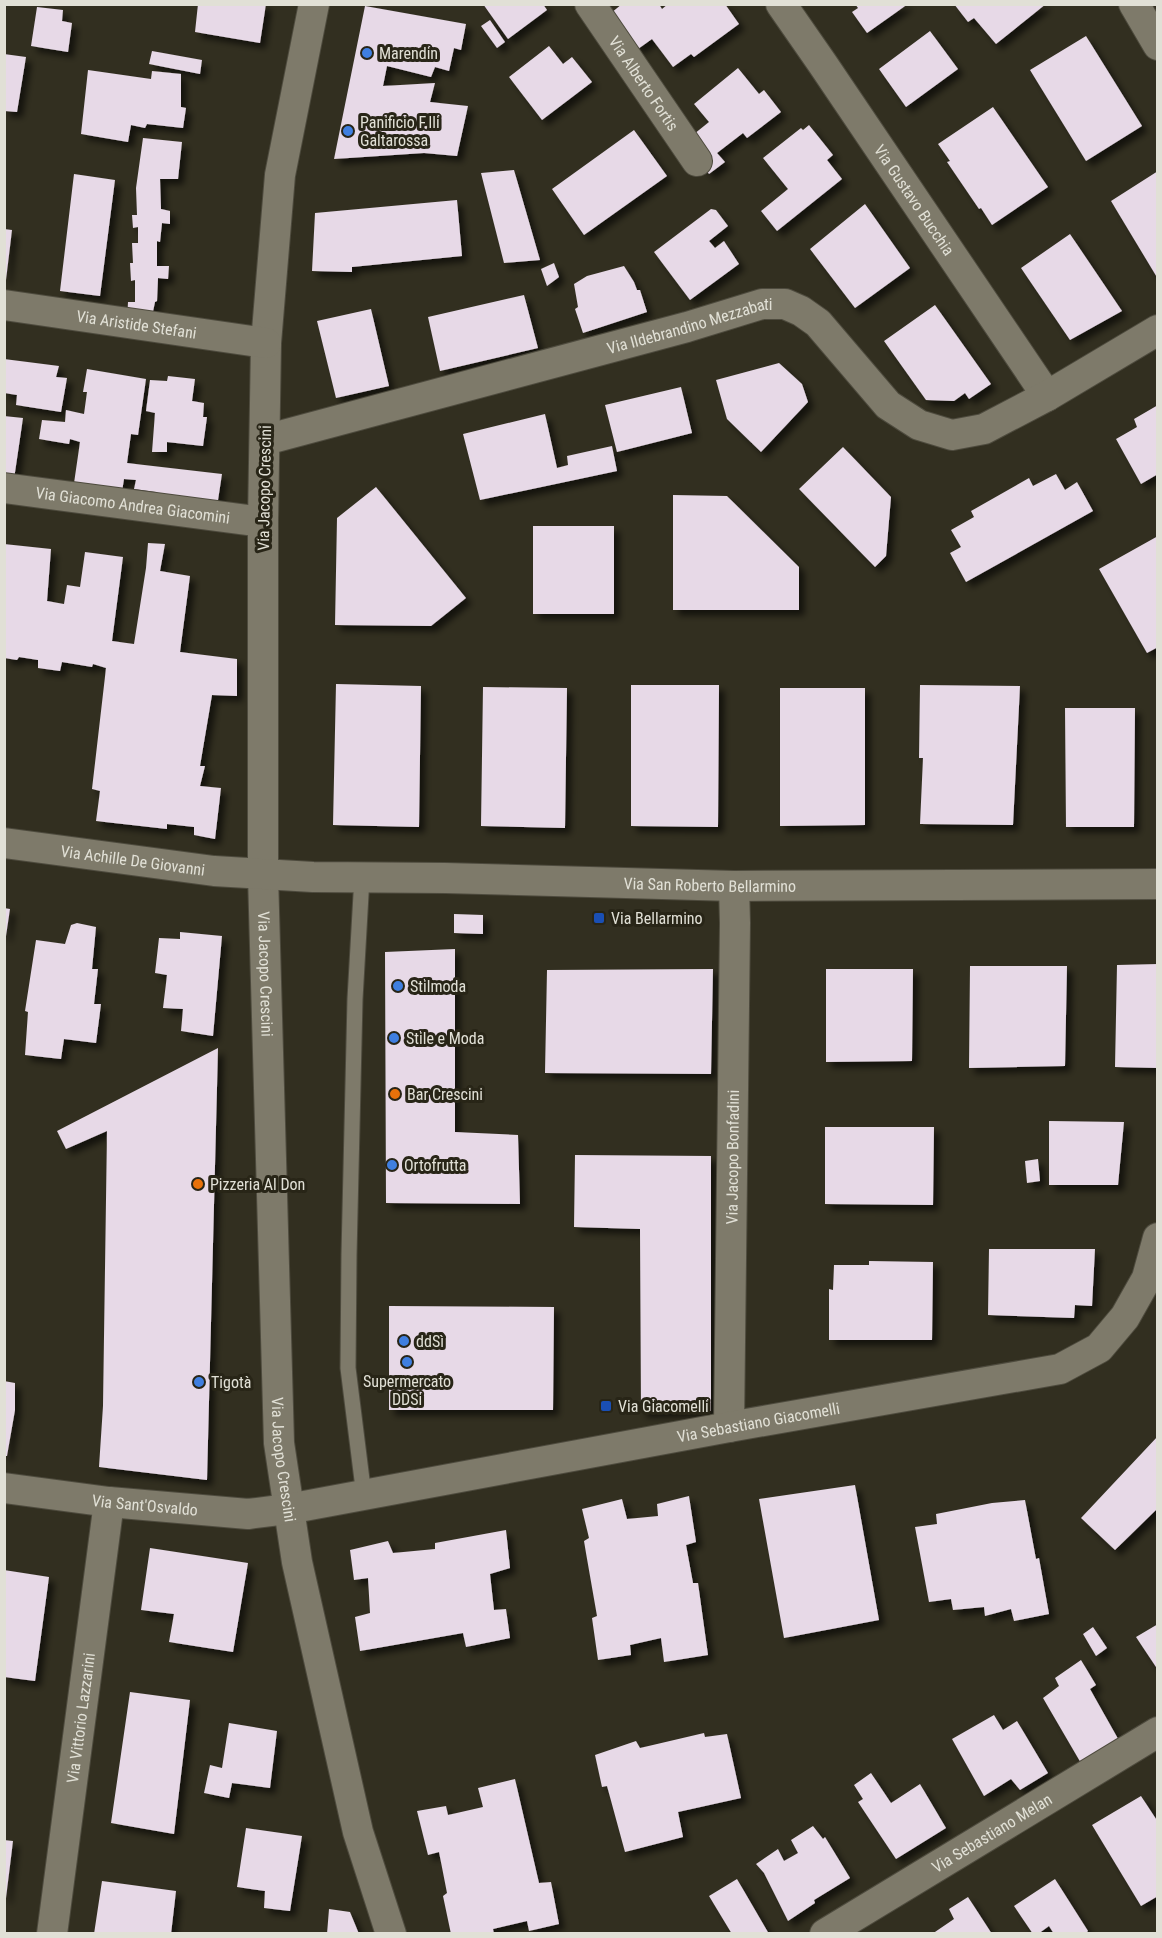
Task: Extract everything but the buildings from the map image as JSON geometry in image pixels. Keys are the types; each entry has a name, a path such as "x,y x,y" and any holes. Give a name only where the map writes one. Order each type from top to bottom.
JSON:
{"street":[{"name":"Via Jacopo Crescini","path":"314,4 280,175 266,343 263,522 263,875 279,1443 297,1562 358,1832 391,1934"},
{"name":"Via Alberto Fortis","path":"590,4 697,161"},
{"name":"Via Gustavo Bucchia","path":"781,4 1047,396"},
{"path":"1134,4 1158,45"},
{"name":"Via Ildebrandino Mezzabati","path":"265,440 687,327 762,303 785,304 801,311 818,323 888,405 919,425 952,435 984,429 1047,396 1158,330"},
{"name":"Via Aristide Stefani","path":"4,305 266,343"},
{"name":"Via Giacomo Andrea Giacomini","path":"4,488 263,522"},
{"name":"Via Achille De Giovanni","path":"4,843 214,871 263,875"},
{"name":"Via San Roberto Bellarmino","path":"263,875 734,886 1158,884"},
{"name":"Via Jacopo Bonfadini","path":"729,1427 734,886"},
{"name":"Via Sebastiano Giacomelli","path":"288,1509 729,1427 1060,1369 1099,1348 1125,1317 1147,1278 1158,1238"},
{"name":"Via Sant'Osvaldo","path":"4,1488 109,1502 248,1514 288,1509"},
{"name":"Via Vittorio Lazzarini","path":"52,1934 109,1502"},
{"name":"Via Sebastiano Melan","path":"825,1934 1158,1732"}],"lane":[{"path":"362,877 355,999 348,1255 348,1368 364,1496"}],"place":[{"name":"Marendin","path":"367,53"},
{"name":"Panificio F.lli Galtarossa","path":"348,131"},
{"name":"Via Bellarmino","path":"599,918"},
{"name":"Stilmoda","path":"398,986"},
{"name":"Stile e Moda","path":"394,1038"},
{"name":"Bar Crescini","path":"395,1094"},
{"name":"Ortofrutta","path":"392,1165"},
{"name":"Pizzeria Al Don","path":"198,1184"},
{"name":"ddSì","path":"404,1341"},
{"name":"Supermercato DDSi","path":"407,1362"},
{"name":"Tigotà","path":"199,1382"},
{"name":"Via Giacomelli","path":"606,1406"}]}
